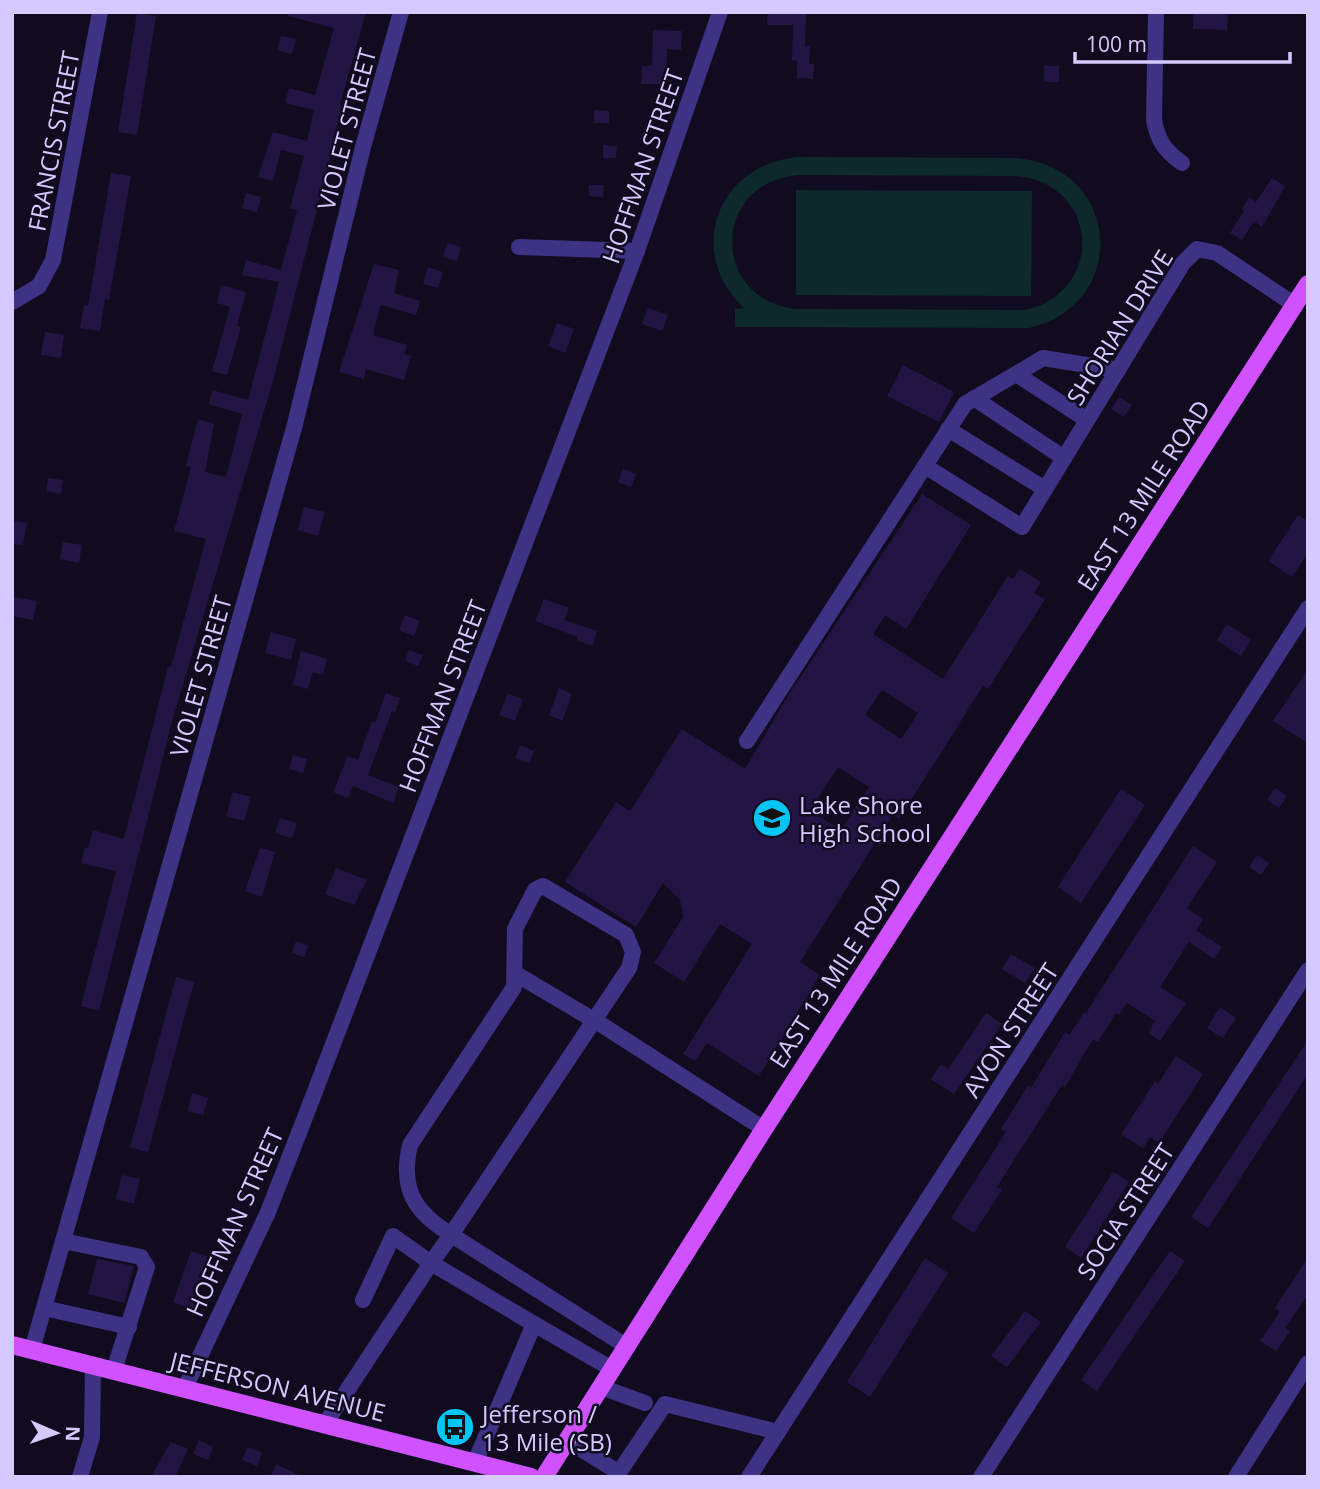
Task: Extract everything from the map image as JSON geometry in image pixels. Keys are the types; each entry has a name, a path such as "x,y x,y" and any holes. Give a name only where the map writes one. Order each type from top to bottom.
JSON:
{"main road":[{"name":"EAST 13 MILE ROAD","path":"544,1477 764,1129 1308,284"},
{"name":"JEFFERSON AVENUE","path":"18,1349 114,1370 475,1462 497,1473 531,1477"}],"street":[{"name":"FRANCIS STREET","path":"12,302 39,286 53,260 100,12"},
{"name":"VIOLET STREET","path":"18,1349 44,1308 291,439 363,147 401,12"},
{"name":"HOFFMAN STREET","path":"185,1388 268,1212 637,251 720,12"},
{"path":"1156,12 1154,120 1157,137 1166,152 1182,163"},
{"path":"519,247 637,251"},
{"name":"SHORIAN DRIVE","path":"925,466 1022,527 1183,263 1197,249 1217,253 1295,305"},
{"path":"747,741 965,404 1043,358 1118,370"},
{"path":"1016,374 1087,420"},
{"path":"974,398 1064,458"},
{"path":"948,429 1045,489"},
{"name":"AVON STREET","path":"749,1477 1308,608"},
{"path":"325,1424 431,1263 442,1249 451,1235 594,1020 629,968 632,952 626,936 550,887 542,886 535,890 515,929 514,987 410,1144 406,1160 407,1184 417,1205 433,1225 451,1235 626,1346"},
{"name":"SOCIA STREET","path":"981,1477 1308,970"},
{"path":"516,974 594,1020 764,1129"},
{"path":"363,1300 393,1236 431,1263 612,1369"},
{"path":"63,1241 141,1257 147,1268 114,1370"},
{"path":"44,1308 129,1328"},
{"path":"475,1462 534,1324"},
{"path":"1236,1477 1308,1363"},
{"path":"80,1477 92,1437 93,1365"},
{"path":"601,1387 645,1403"},
{"path":"568,1441 617,1475 665,1404 778,1432"}],"green space":[{"path":"799,157 1016,158 1051,167 1077,185 1093,209 1100,237 1097,266 1085,292 1062,314 1029,328 735,327 735,309 744,308 726,286 716,262 714,237 719,214 730,193 748,175 771,163","holes":["799,175 1016,176 1044,183 1064,197 1077,216 1082,238 1080,261 1070,282 1052,299 1026,310 798,309 769,302 749,286 736,265 732,242 736,219 749,198 770,182"]},
{"path":"796,190 1032,191 1031,296 796,295"}],"building":[{"path":"288,12 366,12 340,105 342,106 328,166 273,381 171,725 99,1011 81,1006 116,871 81,863 93,830 124,839 168,667 171,667 206,539 174,531 191,467 186,466 194,434 198,419 214,424 205,472 226,477 242,414 209,404 212,390 248,400 279,282 242,275 246,260 281,270 297,210 290,208 304,156 281,150 273,181 258,177 273,132 307,141 314,110 285,103 289,88 315,95 334,28 288,16"},
{"path":"768,12 806,12 805,46 810,46 809,64 814,64 813,79 797,78 797,61 792,60 793,25 767,25"},
{"path":"1228,12 1227,30 1193,29 1193,13"},
{"path":"137,13 156,16 137,135 118,132"},
{"path":"653,30 682,31 681,50 667,49 666,84 641,84 642,66 652,66"},
{"path":"281,36 296,39 292,54 277,50"},
{"path":"1044,66 1059,66 1059,82 1044,82"},
{"path":"594,110 609,111 609,123 594,123"},
{"path":"603,145 617,146 616,158 603,158"},
{"path":"111,173 131,176 109,300 105,299 100,331 80,328 84,305 88,306"},
{"path":"1272,178 1285,186 1262,227 1254,221 1242,240 1230,233 1244,211 1242,209 1249,197 1256,202"},
{"path":"589,185 604,185 603,197 589,196"},
{"path":"246,193 261,197 257,212 242,208"},
{"path":"447,243 461,247 457,261 443,257"},
{"path":"374,264 399,270 394,293 420,301 416,315 381,305 375,325 373,335 407,345 404,354 411,356 404,380 366,369 364,379 339,372"},
{"path":"428,267 443,272 438,288 423,284"},
{"path":"221,285 246,292 237,326 241,327 227,375 212,371 230,307 217,303"},
{"path":"648,308 668,315 662,331 642,324"},
{"path":"557,323 574,329 565,353 548,346"},
{"path":"45,332 64,335 61,358 41,355"},
{"path":"903,365 954,392 939,422 887,396"},
{"path":"1119,397 1132,405 1124,417 1111,409"},
{"path":"623,469 636,474 631,487 618,482"},
{"path":"48,478 63,480 61,494 46,491"},
{"path":"922,494 971,525 906,629 885,615 873,634 943,679 1008,576 1013,579 1020,569 1041,582 1034,593 1045,599 988,689 983,686 899,819 893,815 800,962 820,975 759,1076 707,1043 695,1061 683,1054 752,944 720,924 684,982 654,963 683,917 680,900 663,883 636,927 565,882 616,802 630,811 682,729 745,769 788,696","holes":["882,690 918,713 901,739 865,715","838,767 869,787 841,830 810,811"]},
{"path":"304,507 325,512 318,536 298,530"},
{"path":"1298,515 1308,521 1308,553 1292,577 1268,561"},
{"path":"12,521 27,523 23,545 12,544"},
{"path":"63,542 82,545 79,563 60,559"},
{"path":"14,597 37,601 33,620 12,616"},
{"path":"544,599 569,608 564,620 597,631 592,646 577,640 578,637 535,621"},
{"path":"405,615 420,621 414,636 399,630"},
{"path":"1227,624 1251,640 1241,656 1217,640"},
{"path":"271,632 296,639 291,660 265,653"},
{"path":"409,650 423,655 418,666 405,661"},
{"path":"301,651 327,659 323,675 313,672 308,689 293,685"},
{"path":"1308,669 1308,743 1273,721"},
{"path":"559,688 572,694 562,721 549,715"},
{"path":"386,693 400,698 395,712 392,711 368,775 399,787 393,803 353,786 348,798 333,792 348,756 358,760 372,721 375,723"},
{"path":"508,694 523,699 515,721 499,715"},
{"path":"520,745 534,751 529,763 515,758"},
{"path":"293,755 307,759 303,773 289,769"},
{"path":"1275,788 1287,796 1279,808 1267,800"},
{"path":"1121,789 1145,805 1081,903 1058,887"},
{"path":"233,792 251,797 244,821 226,816"},
{"path":"280,818 297,823 292,838 275,833"},
{"path":"1193,846 1217,862 1187,908 1203,919 1196,930 1222,947 1214,959 1189,942 1160,987 1186,1003 1160,1041 1148,1033 1155,1021 1127,1003 1119,1015 1116,1013 1098,1042 1093,1039 1065,1087 1062,1085 997,1187 1002,1190 974,1233 951,1218 1006,1132 1001,1129 1028,1086 1031,1088 1065,1032 1069,1035 1084,1012 1086,1013"},
{"path":"260,848 275,852 262,897 245,891"},
{"path":"1257,855 1269,863 1261,875 1249,867"},
{"path":"336,868 367,880 354,905 325,894"},
{"path":"296,941 308,946 304,957 292,953"},
{"path":"1011,954 1035,968 1025,983 1002,969"},
{"path":"176,977 194,982 148,1152 130,1147"},
{"path":"1220,1007 1236,1018 1223,1038 1207,1028"},
{"path":"986,1013 1002,1024 954,1094 931,1079 941,1064 948,1069"},
{"path":"1308,1040 1308,1074 1208,1228 1191,1217"},
{"path":"1176,1056 1203,1074 1159,1143 1150,1137 1143,1148 1121,1134 1155,1081 1158,1084"},
{"path":"192,1093 208,1098 203,1115 188,1111"},
{"path":"1113,1172 1129,1182 1081,1258 1065,1247"},
{"path":"122,1175 140,1179 134,1204 116,1199"},
{"path":"191,1251 212,1258 193,1309 173,1302"},
{"path":"1170,1251 1185,1261 1097,1391 1081,1380"},
{"path":"1308,1257 1308,1294 1285,1328 1290,1331 1276,1351 1260,1341 1280,1311 1275,1308"},
{"path":"925,1258 948,1273 870,1397 847,1382"},
{"path":"97,1259 134,1266 124,1303 88,1294"},
{"path":"1025,1311 1041,1322 1007,1367 991,1356"},
{"path":"199,1440 213,1447 208,1460 193,1454"},
{"path":"171,1442 188,1449 175,1477 151,1477"},
{"path":"248,1447 262,1453 257,1466 242,1460"},
{"path":"276,1464 303,1477 270,1477"}],"place":[{"name":"Lake Shore High School","path":"772,818"},
{"name":"Jefferson / 13 Mile (SB)","path":"455,1427"}]}
